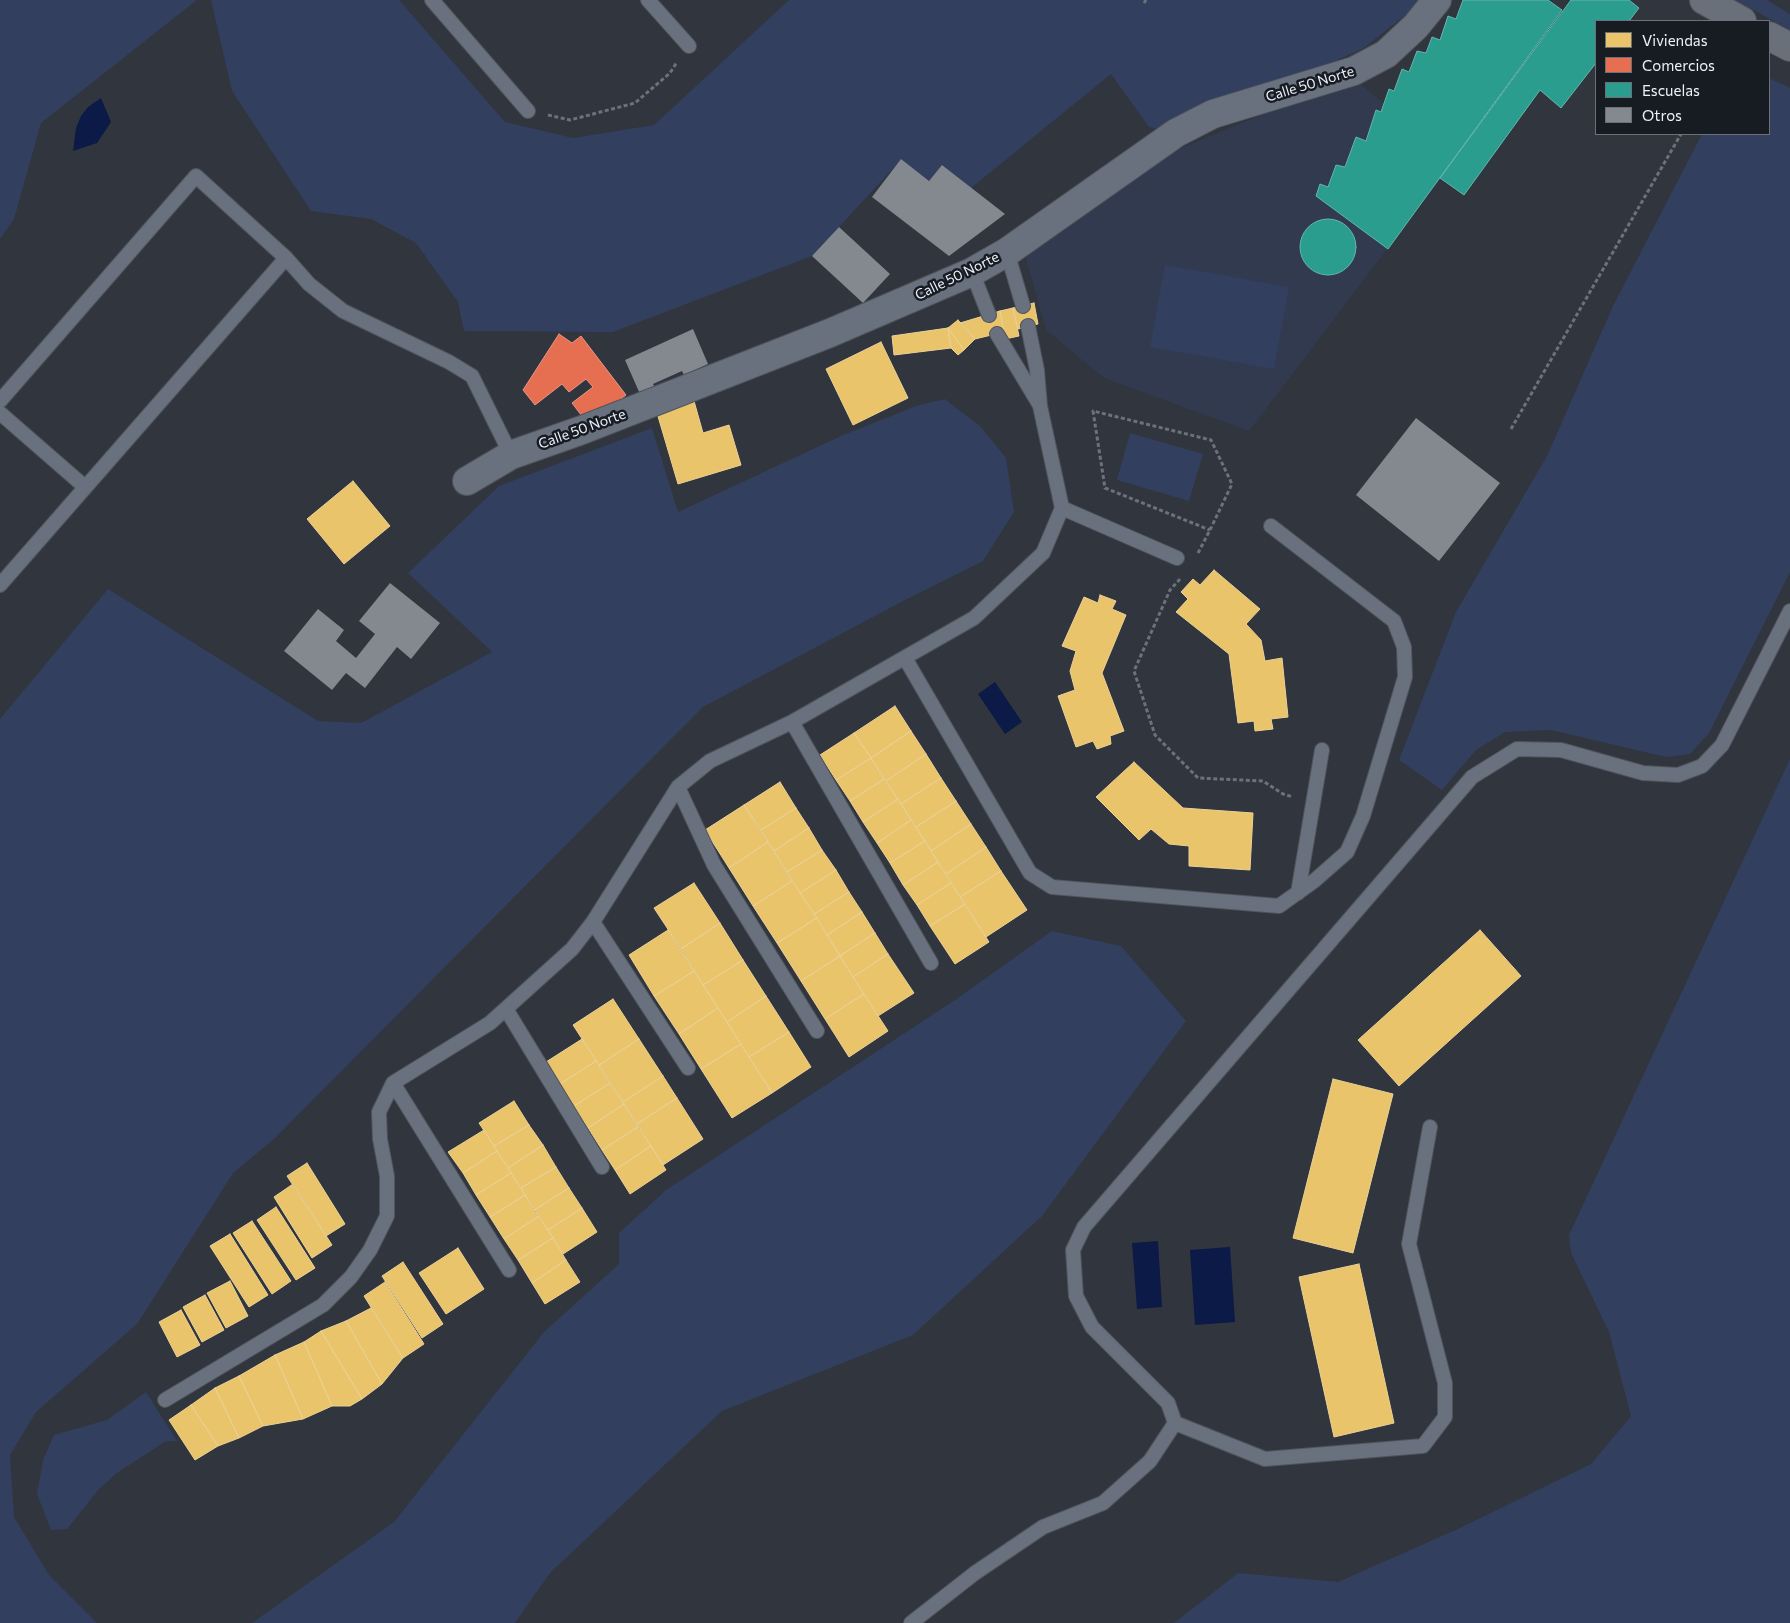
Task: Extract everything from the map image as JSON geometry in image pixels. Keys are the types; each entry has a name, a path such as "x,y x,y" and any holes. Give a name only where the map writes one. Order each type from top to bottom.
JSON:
{"main road":[{"path":"1704,0 1740,20"},
{"path":"1770,37 1790,47"}],"street":[{"name":"Calle 50 Norte","path":"467,481 511,455 830,333 972,272 1007,252 1176,133 1213,114 1354,71 1386,54 1416,26 1437,0"}],"lane":[{"path":"432,0 528,111"},
{"path":"648,0 689,46"},
{"path":"0,401 196,176 286,258 309,284 343,311 449,362 472,376 511,455"},
{"path":"1007,252 1023,306"},
{"path":"0,585 286,258"},
{"path":"972,272 989,315"},
{"path":"165,1400 323,1305 351,1277 370,1250 387,1216 387,1176 380,1139 379,1112 393,1082 490,1023 572,949 593,922 678,787 710,761 792,722 974,618 1021,576 1043,553 1062,508 1040,406 1037,370 1028,326"},
{"path":"996,334 1040,406"},
{"path":"0,413 85,487"},
{"path":"1062,508 1177,558"},
{"path":"905,658 1030,873 1052,887 1279,906 1298,893 1347,852 1363,816 1405,677 1404,647 1394,621 1271,526"},
{"path":"1430,1127 1409,1244 1445,1383 1445,1417 1423,1446 1265,1459 1175,1423 1168,1403 1092,1327 1076,1296 1073,1250 1084,1227 1472,777 1518,749 1561,750 1643,773 1678,775 1702,766 1722,745 1790,611"},
{"path":"792,722 931,963"},
{"path":"1298,893 1322,750"},
{"path":"678,787 714,865 817,1031"},
{"path":"593,922 688,1068"},
{"path":"506,1009 602,1167"},
{"path":"393,1082 509,1270"},
{"path":"911,1623 975,1573 1043,1527 1103,1502 1150,1460 1175,1423"}],"path":[{"path":"528,111 570,120 635,103 670,73 689,46"},
{"path":"1511,429 1680,135"}],"shaded area":[{"path":"0,0 197,0 41,123 14,219 0,239"},
{"path":"211,0 399,0 505,122 573,138 654,125 789,0 1424,0 1364,48 1176,133 1149,127 1111,74 971,188 942,165 929,181 901,160 812,256 613,332 464,331 458,302 416,243 371,219 311,211 232,91"},
{"path":"1463,0 1548,0 1562,10 1514,82 1249,431 1104,378 1046,330 1022,245 1156,159 1351,77 1384,103 1389,89 1394,91 1409,72 1417,51 1425,53 1432,37 1440,39 1448,16 1456,19"},
{"path":"1735,0 1767,0 1790,14 1790,30"},
{"path":"1770,78 1790,88 1790,572 1709,733 1690,754 1666,757 1551,730 1505,732 1476,750 1442,790 1399,760 1456,612 1547,456 1613,306 1701,135 1770,135"},
{"path":"101,98 111,122 97,143 73,151 76,128 81,116 88,107"},
{"path":"1165,265 1289,287 1274,369 1150,347"},
{"path":"945,399 981,427 1006,458 1014,512 983,561 703,707 274,1139 233,1173 137,1324 36,1412 10,1455 14,1517 49,1575 97,1623 0,1623 0,719 108,589 318,721 361,723 492,652 408,573 499,486 652,428 678,512 841,436 916,406"},
{"path":"1130,433 1203,454 1189,501 1117,480"},
{"path":"995,682 1022,722 1005,734 978,694"},
{"path":"1790,759 1790,1623 1174,1623 1238,1573 1338,1582 1460,1528 1591,1464 1631,1416 1609,1332 1571,1253 1569,1235"},
{"path":"1052,931 1121,946 1186,1021 1042,1216 913,1335 722,1411 550,1573 515,1623 252,1623 394,1522 544,1332 619,1264 619,1233 666,1190 958,998"},
{"path":"1158,1241 1162,1307 1137,1309 1132,1243"},
{"path":"1230,1247 1235,1322 1195,1325 1190,1250"},
{"path":"146,1392 177,1441 166,1441 117,1473 99,1489 67,1529 51,1530 37,1494 43,1460 54,1435 107,1420"}],"building: Viviendas":[{"path":"1034,303 1038,324 1018,329 1013,308"},
{"path":"1013,308 1019,336 1005,339 1000,311"},
{"path":"1000,311 1004,332 975,339 960,323"},
{"path":"958,320 975,339 964,350 948,328"},
{"path":"948,328 964,350 958,355 951,348"},
{"path":"948,328 951,348 894,355 892,336"},
{"path":"881,342 908,398 853,425 826,369"},
{"path":"694,401 703,433 729,425 741,465 678,484 657,413"},
{"path":"353,481 390,526 344,564 307,519"},
{"path":"1214,570 1260,609 1246,624 1261,640 1265,661 1282,658 1288,717 1271,719 1273,729 1255,731 1254,721 1238,723 1229,654 1176,612 1188,599 1181,592 1193,579 1200,585"},
{"path":"1100,595 1116,601 1112,609 1126,615 1102,673 1124,731 1110,736 1111,744 1097,749 1093,741 1076,747 1058,696 1075,690 1070,671 1076,651 1062,646 1084,597 1098,603"},
{"path":"895,706 911,731 871,758 854,733"},
{"path":"911,731 926,754 886,781 871,758"},
{"path":"854,733 871,758 836,780 820,755"},
{"path":"926,754 941,778 901,804 886,781"},
{"path":"871,758 884,779 850,801 836,780"},
{"path":"1134,762 1183,808 1253,813 1250,870 1189,866 1189,846 1169,844 1151,829 1139,840 1096,797"},
{"path":"941,778 956,801 916,827 901,804"},
{"path":"884,779 898,799 863,822 850,801"},
{"path":"780,782 796,808 761,830 744,805"},
{"path":"898,799 911,820 877,843 863,822"},
{"path":"956,801 971,824 931,851 916,827"},
{"path":"744,805 768,842 729,868 705,830"},
{"path":"796,808 809,828 774,851 761,830"},
{"path":"911,820 925,841 890,863 877,843"},
{"path":"971,824 986,847 946,874 931,851"},
{"path":"809,828 822,850 787,872 774,851"},
{"path":"925,841 938,862 903,885 890,863"},
{"path":"768,842 792,881 753,906 729,868"},
{"path":"986,847 1001,871 960,897 946,874"},
{"path":"822,850 836,870 800,893 787,872"},
{"path":"938,862 951,883 917,905 903,885"},
{"path":"836,870 849,892 814,914 800,893"},
{"path":"1001,871 1027,910 986,937 960,897"},
{"path":"792,881 817,918 777,943 753,906"},
{"path":"694,883 720,923 681,949 654,908"},
{"path":"951,883 965,904 930,926 917,905"},
{"path":"849,892 862,912 827,935 814,914"},
{"path":"965,904 989,942 955,964 930,926"},
{"path":"862,912 875,933 840,956 827,935"},
{"path":"817,918 840,956 801,981 777,943"},
{"path":"720,923 743,960 703,985 681,949"},
{"path":"668,930 694,971 654,996 629,955"},
{"path":"1480,930 1521,976 1399,1086 1358,1040"},
{"path":"875,933 888,954 853,977 840,956"},
{"path":"888,954 914,993 878,1016 853,977"},
{"path":"840,956 864,994 825,1019 801,981"},
{"path":"743,960 766,996 727,1022 703,985"},
{"path":"694,971 718,1008 679,1034 654,996"},
{"path":"864,994 888,1031 849,1057 825,1019"},
{"path":"766,996 789,1032 749,1057 727,1022"},
{"path":"613,999 639,1039 599,1065 573,1025"},
{"path":"718,1008 741,1044 701,1069 679,1034"},
{"path":"789,1032 811,1067 772,1093 749,1057"},
{"path":"582,1039 596,1061 560,1084 546,1062"},
{"path":"639,1039 663,1076 623,1102 599,1065"},
{"path":"741,1044 772,1093 732,1118 701,1069"},
{"path":"596,1061 610,1083 574,1106 560,1084"},
{"path":"663,1076 677,1098 637,1124 623,1102"},
{"path":"1333,1079 1393,1094 1353,1253 1293,1238"},
{"path":"610,1083 624,1104 588,1128 574,1106"},
{"path":"677,1098 703,1139 663,1165 637,1124"},
{"path":"514,1101 529,1125 494,1146 479,1123"},
{"path":"624,1104 638,1127 602,1150 588,1128"},
{"path":"529,1125 543,1145 508,1168 494,1146"},
{"path":"638,1127 651,1146 615,1170 602,1150"},
{"path":"484,1130 497,1151 463,1173 448,1152"},
{"path":"543,1145 556,1167 521,1188 508,1168"},
{"path":"651,1146 666,1170 630,1194 615,1170"},
{"path":"497,1151 511,1173 476,1195 463,1173"},
{"path":"307,1163 345,1224 326,1236 287,1176"},
{"path":"556,1167 569,1188 534,1210 521,1188"},
{"path":"511,1173 525,1195 490,1217 476,1195"},
{"path":"293,1184 332,1245 312,1258 274,1197"},
{"path":"569,1188 582,1208 548,1230 534,1210"},
{"path":"525,1195 539,1216 504,1239 490,1217"},
{"path":"276,1207 315,1268 296,1280 257,1220"},
{"path":"582,1208 597,1232 563,1254 548,1230"},
{"path":"539,1216 553,1238 518,1260 504,1239"},
{"path":"252,1221 291,1281 272,1294 233,1233"},
{"path":"230,1234 268,1295 249,1307 210,1246"},
{"path":"553,1238 566,1260 532,1283 518,1260"},
{"path":"458,1248 484,1289 446,1314 419,1273"},
{"path":"566,1260 580,1282 545,1304 532,1283"},
{"path":"403,1262 443,1324 422,1338 382,1276"},
{"path":"1359,1264 1394,1423 1334,1437 1299,1277"},
{"path":"230,1281 248,1316 226,1328 207,1293"},
{"path":"385,1282 424,1344 403,1358 364,1296"},
{"path":"205,1295 224,1330 202,1342 183,1307"},
{"path":"371,1308 403,1358 382,1384 346,1321"},
{"path":"181,1310 200,1345 177,1357 159,1322"},
{"path":"346,1321 382,1384 362,1399 321,1331"},
{"path":"321,1331 362,1399 350,1406 332,1406 304,1342"},
{"path":"304,1342 332,1406 303,1419 275,1355"},
{"path":"275,1355 303,1419 263,1426 239,1376"},
{"path":"239,1376 263,1426 239,1438 215,1388"},
{"path":"215,1388 239,1438 218,1446 191,1405"},
{"path":"191,1405 218,1446 195,1460 169,1420"}],"building: Comercios":[{"path":"559,334 572,343 581,336 626,395 588,424 572,403 593,387 586,379 569,392 562,384 535,405 523,390"}],"building: Escuelas":[{"path":"1463,0 1548,0 1562,10 1388,249 1316,196 1320,184 1328,187 1336,165 1345,167 1356,137 1366,141 1376,110 1381,112 1389,89 1394,91 1402,69 1409,72 1417,51 1426,53 1432,37 1440,40 1448,16 1456,19"},
{"path":"1571,0 1629,0 1639,8 1630,20 1595,20 1595,64 1561,108 1540,90 1464,195 1440,178"},
{"path":"1322,219 1334,219 1348,227 1356,241 1354,258 1348,267 1334,275 1322,275 1312,270 1305,263 1300,253 1300,241 1305,231 1312,224"}],"building: Otros":[{"path":"901,159 929,181 942,165 1005,214 949,256 872,197"},
{"path":"839,227 890,274 863,303 812,256"},
{"path":"693,329 708,364 684,375 682,371 653,384 655,388 640,394 625,360"},
{"path":"1416,418 1500,483 1439,561 1356,495"},
{"path":"390,583 440,623 411,659 397,647 365,688 346,673 332,690 284,651 318,609 344,630 336,641 356,658 375,634 359,621"}]}
